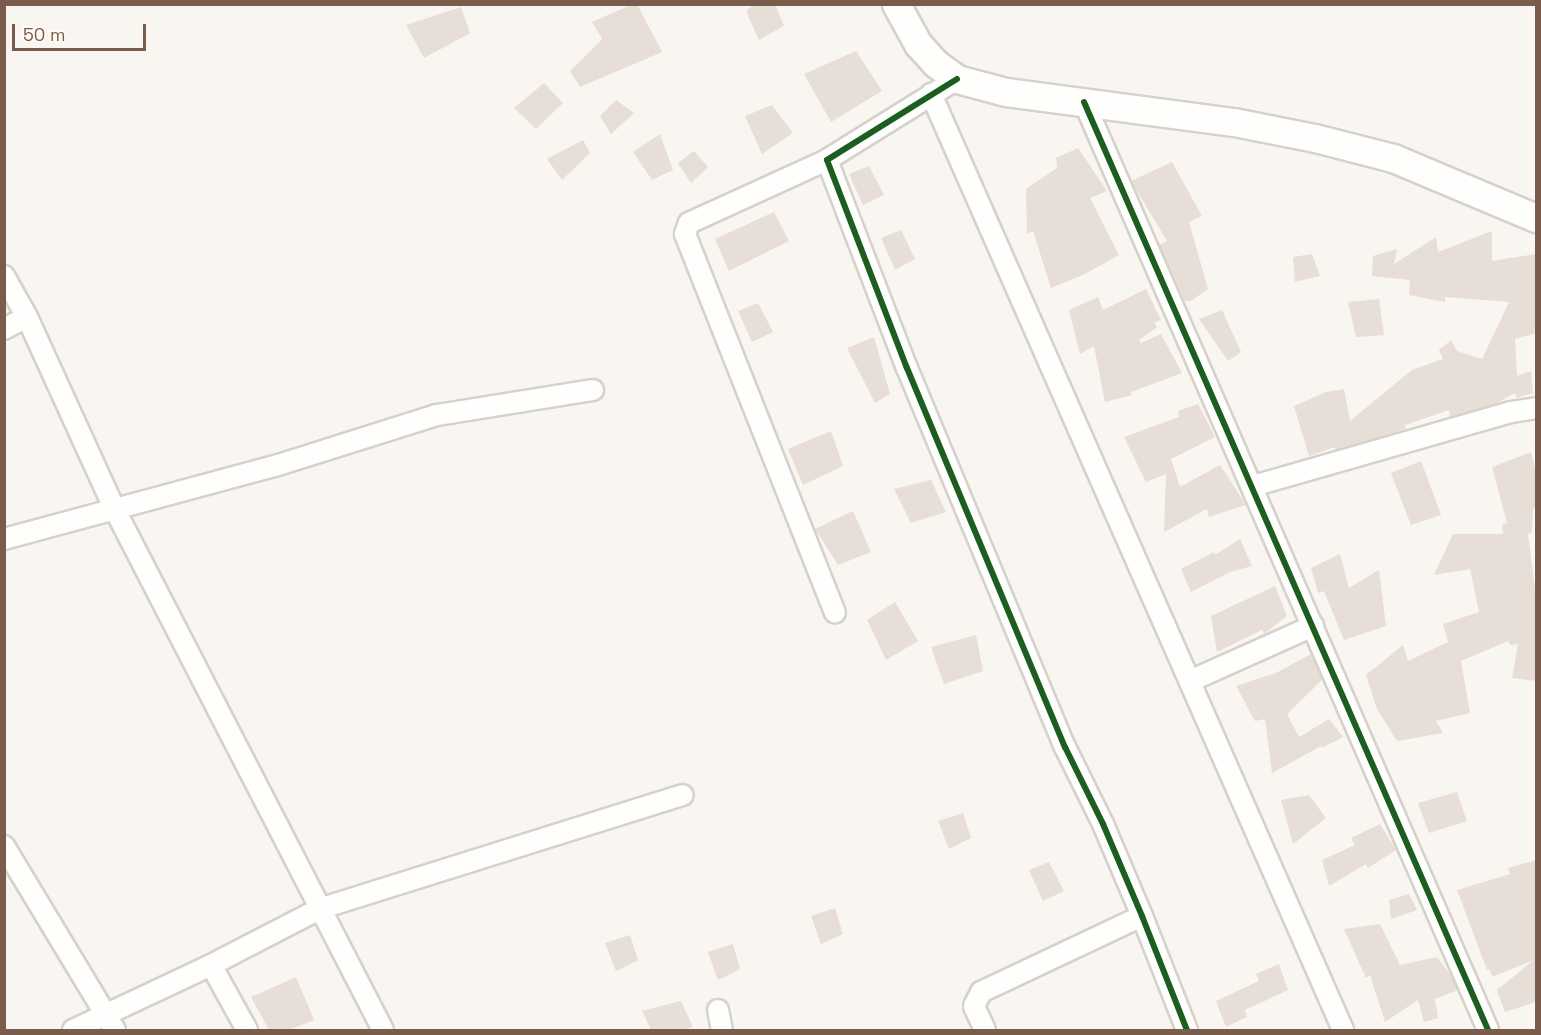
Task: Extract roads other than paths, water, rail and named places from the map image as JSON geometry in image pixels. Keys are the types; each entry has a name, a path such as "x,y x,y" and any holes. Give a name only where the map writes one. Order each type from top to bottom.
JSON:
{"main road":[{"path":"896,4 918,44 935,63 957,79 1006,92 1234,122 1371,152 1460,184 1536,219"}],"street":[{"path":"835,612 685,234 689,223 828,160 957,79"},
{"path":"931,94 1343,1030"},
{"path":"1084,102 1488,1030"},
{"path":"828,160 907,368 1065,747 1103,824 1142,916 1187,1030"},
{"path":"4,276 27,317 114,508 382,1030"},
{"path":"4,328 27,317"},
{"path":"4,539 275,466 437,415 593,390"},
{"path":"1253,486 1501,415 1536,408"},
{"path":"1190,681 1313,626"},
{"path":"73,1030 111,1022 211,965 319,909 683,795"},
{"path":"4,846 111,1022"},
{"path":"986,1030 974,1006 981,992 1142,916"},
{"path":"211,965 247,1030"},
{"path":"718,1010 722,1030"}]}
